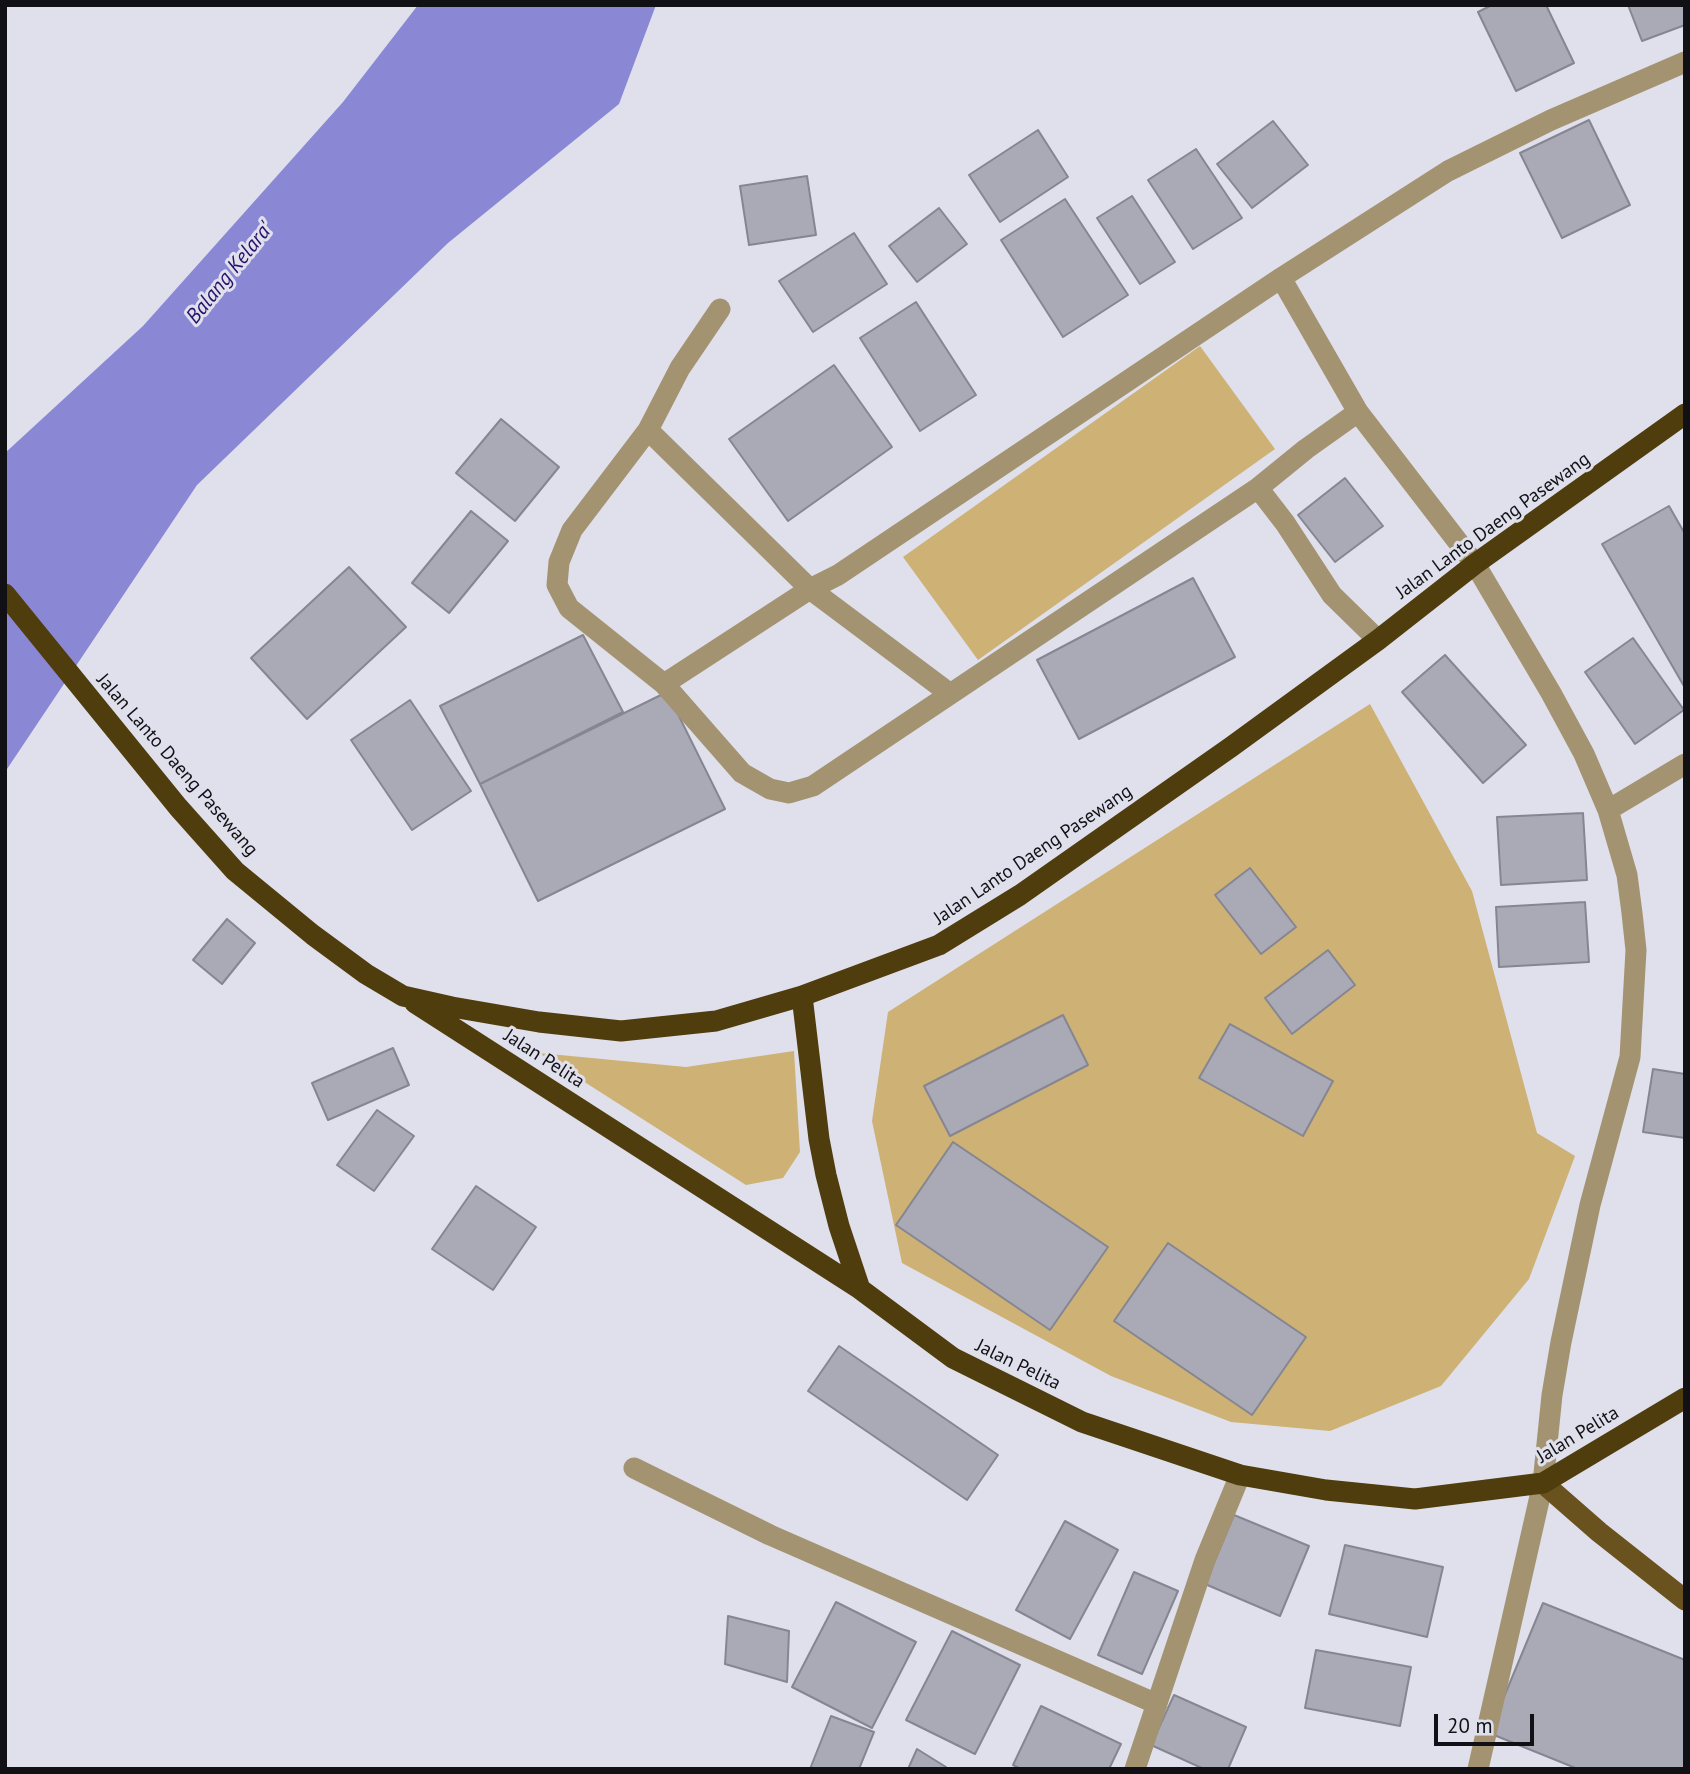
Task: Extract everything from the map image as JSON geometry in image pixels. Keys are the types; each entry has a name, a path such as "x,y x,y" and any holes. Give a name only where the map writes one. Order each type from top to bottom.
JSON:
{"highway":[{"name":"Jalan Lanto Daeng Pasewang","path":"5,594 178,807 235,871 313,935 366,974 403,996 539,1022 621,1031 716,1021 802,996 939,945 1020,895 1231,747 1378,640 1475,564 1685,414"},
{"name":"Jalan Pelita","path":"403,996 860,1289 953,1359 1082,1422 1240,1475 1326,1490 1415,1499 1543,1483 1685,1398"},
{"path":"802,996 819,1139 826,1175 839,1226 860,1289"}],"main road":[{"path":"1543,1483 1599,1532 1685,1600"}],"street":[{"path":"664,684 810,589 849,567 1281,278 1448,171 1552,120 1685,62"},
{"path":"1281,278 1358,412 1475,564 1551,693 1584,754 1608,810 1627,875 1636,950 1630,1057 1590,1205 1552,1395 1543,1483 1478,1769"},
{"path":"720,310 680,368 648,430 572,530 559,562 557,585 569,608 664,684 742,774 770,789 789,793 813,786 1258,488 1358,412"},
{"path":"648,430 810,589 949,693"},
{"path":"1258,488 1332,595 1378,640"},
{"path":"1608,810 1685,764"},
{"path":"634,1468 771,1535 1157,1704"},
{"path":"1135,1769 1205,1560 1240,1475"}],"shaded area":[{"path":"1200,346 1275,449 978,660 903,557"},
{"path":"1370,704 1472,891 1537,1133 1575,1156 1529,1279 1441,1386 1330,1431 1231,1422 1111,1376 902,1263 872,1121 888,1012"},
{"path":"794,1051 800,1152 783,1178 746,1185 539,1053 686,1067"}],"water":[{"name":"Balang Kelara'","path":"418,5 656,5 619,104 448,243 197,485 5,772 5,453 143,326 343,102"}],"building":[{"path":"1492,5 1546,5 1574,63 1516,91 1478,12"},
{"path":"1628,5 1685,5 1685,25 1642,41"},
{"path":"1589,120 1630,205 1562,238 1520,153"},
{"path":"1273,121 1308,165 1252,208 1217,164"},
{"path":"1038,130 1068,177 1000,222 969,175"},
{"path":"1196,149 1242,218 1193,249 1148,180"},
{"path":"807,176 816,235 749,245 740,186"},
{"path":"1132,196 1175,262 1140,284 1097,218"},
{"path":"1065,199 1128,295 1063,337 1001,240"},
{"path":"939,208 967,244 917,282 889,246"},
{"path":"854,233 887,284 813,332 779,281"},
{"path":"916,302 976,395 920,431 860,338"},
{"path":"834,365 892,447 788,521 729,439"},
{"path":"501,419 559,467 515,521 456,473"},
{"path":"1345,478 1383,526 1335,562 1298,515"},
{"path":"1669,506 1685,534 1685,688 1602,544"},
{"path":"471,511 508,541 449,613 412,583"},
{"path":"349,567 406,627 307,719 251,658"},
{"path":"1193,578 1235,657 1079,739 1037,660"},
{"path":"583,635 623,712 480,784 440,706"},
{"path":"1633,638 1684,710 1635,744 1585,672"},
{"path":"1445,655 1526,745 1483,783 1402,692"},
{"path":"667,692 725,809 538,901 480,784"},
{"path":"410,700 471,791 412,830 351,740"},
{"path":"1583,813 1587,880 1501,885 1497,817"},
{"path":"1250,868 1296,927 1261,954 1215,895"},
{"path":"1585,902 1589,962 1499,967 1496,907"},
{"path":"227,919 255,943 222,984 193,960"},
{"path":"1328,950 1355,985 1292,1034 1265,998"},
{"path":"1063,1015 1088,1065 950,1136 924,1086"},
{"path":"1230,1024 1333,1081 1303,1136 1199,1078"},
{"path":"393,1048 409,1085 328,1120 312,1083"},
{"path":"1653,1069 1685,1074 1685,1138 1643,1132"},
{"path":"377,1110 414,1136 374,1191 337,1165"},
{"path":"953,1142 1108,1247 1050,1330 896,1225"},
{"path":"476,1186 536,1227 493,1290 432,1249"},
{"path":"1168,1243 1306,1337 1252,1415 1114,1321"},
{"path":"839,1346 998,1455 967,1500 808,1391"},
{"path":"1234,1515 1309,1546 1280,1616 1205,1584"},
{"path":"1065,1521 1118,1550 1070,1639 1016,1610"},
{"path":"1345,1545 1443,1567 1427,1637 1329,1614"},
{"path":"1134,1572 1178,1591 1142,1674 1098,1655"},
{"path":"836,1602 916,1642 872,1728 792,1687"},
{"path":"1543,1603 1685,1660 1685,1769 1578,1769 1489,1733"},
{"path":"728,1616 789,1631 787,1682 725,1664"},
{"path":"952,1631 1020,1665 975,1754 906,1720"},
{"path":"1316,1650 1411,1667 1400,1726 1305,1708"},
{"path":"1174,1695 1246,1727 1228,1769 1204,1769 1151,1745"},
{"path":"1041,1706 1121,1744 1109,1769 1021,1769 1013,1765"},
{"path":"831,1716 874,1732 859,1769 810,1769"},
{"path":"917,1749 946,1767 945,1769 908,1769"}]}
